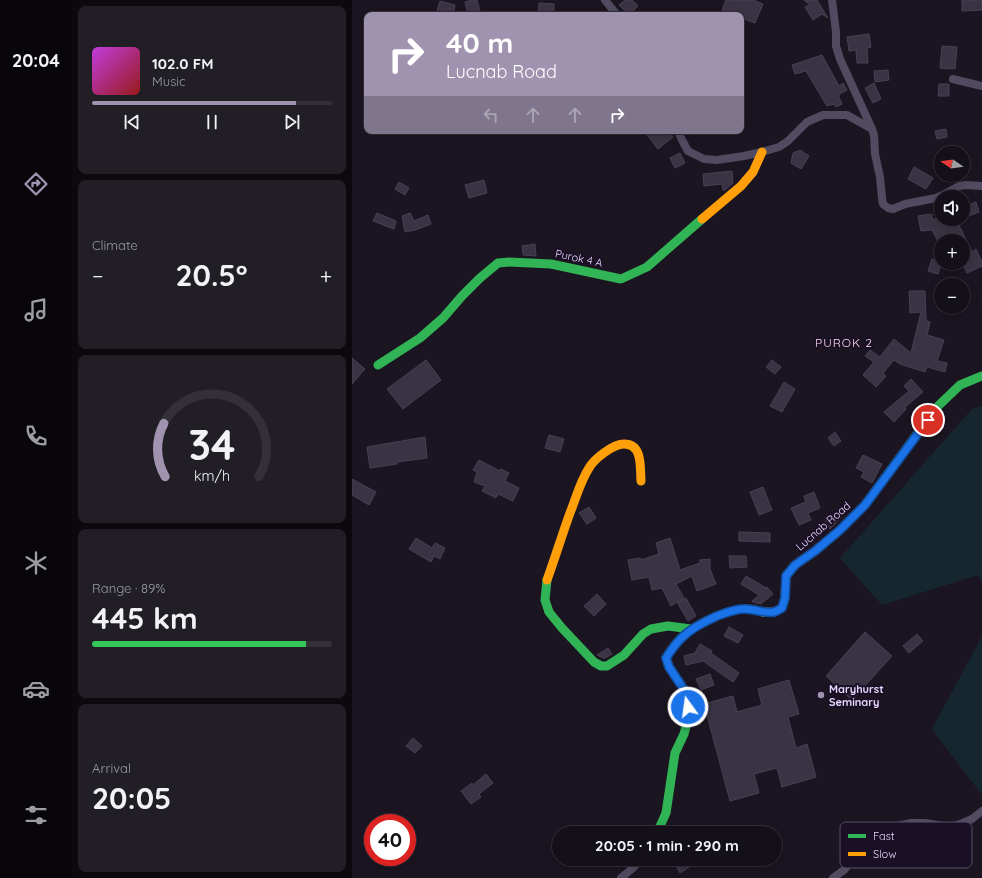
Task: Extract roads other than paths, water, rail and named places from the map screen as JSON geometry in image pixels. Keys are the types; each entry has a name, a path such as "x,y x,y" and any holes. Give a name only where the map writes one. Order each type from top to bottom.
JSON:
{"street":[{"path":"605,0 615,12"},
{"path":"832,0 836,32 836,46 840,59 874,135 875,154 880,177 883,204 888,208 893,209 905,204 936,198 959,186 982,186"},
{"path":"953,79 982,86"},
{"path":"679,134 688,151 704,159 717,160 744,156 779,147 788,141 806,122 823,115 847,115 872,129"},
{"name":"Purok 4 A","path":"378,365 420,338 443,318 480,278 498,263 509,262 551,264 621,279 647,268 741,186 753,172 762,152"},
{"name":"Lucnab Road","path":"660,826 666,813 675,753 684,734 688,719 688,707 683,688 669,667 666,658 672,648 691,629 730,611 745,608 774,612 782,608 785,598 786,576 795,565 815,551 840,530 865,505 936,408 960,385 982,376"},
{"path":"641,481 639,455 631,446 624,444 613,447 590,466 581,483 546,582 544,600 549,612 562,628 594,662 601,666 607,666 624,655 643,634 651,629 668,626 691,629"},
{"path":"965,822 972,819 982,811"},
{"path":"622,878 635,866"},
{"path":"833,878 846,868"}],"place":[{"name":"Maryhurst Seminary","path":"821,695"}],"district":[{"name":"PUROK 2","path":"844,342"}]}
